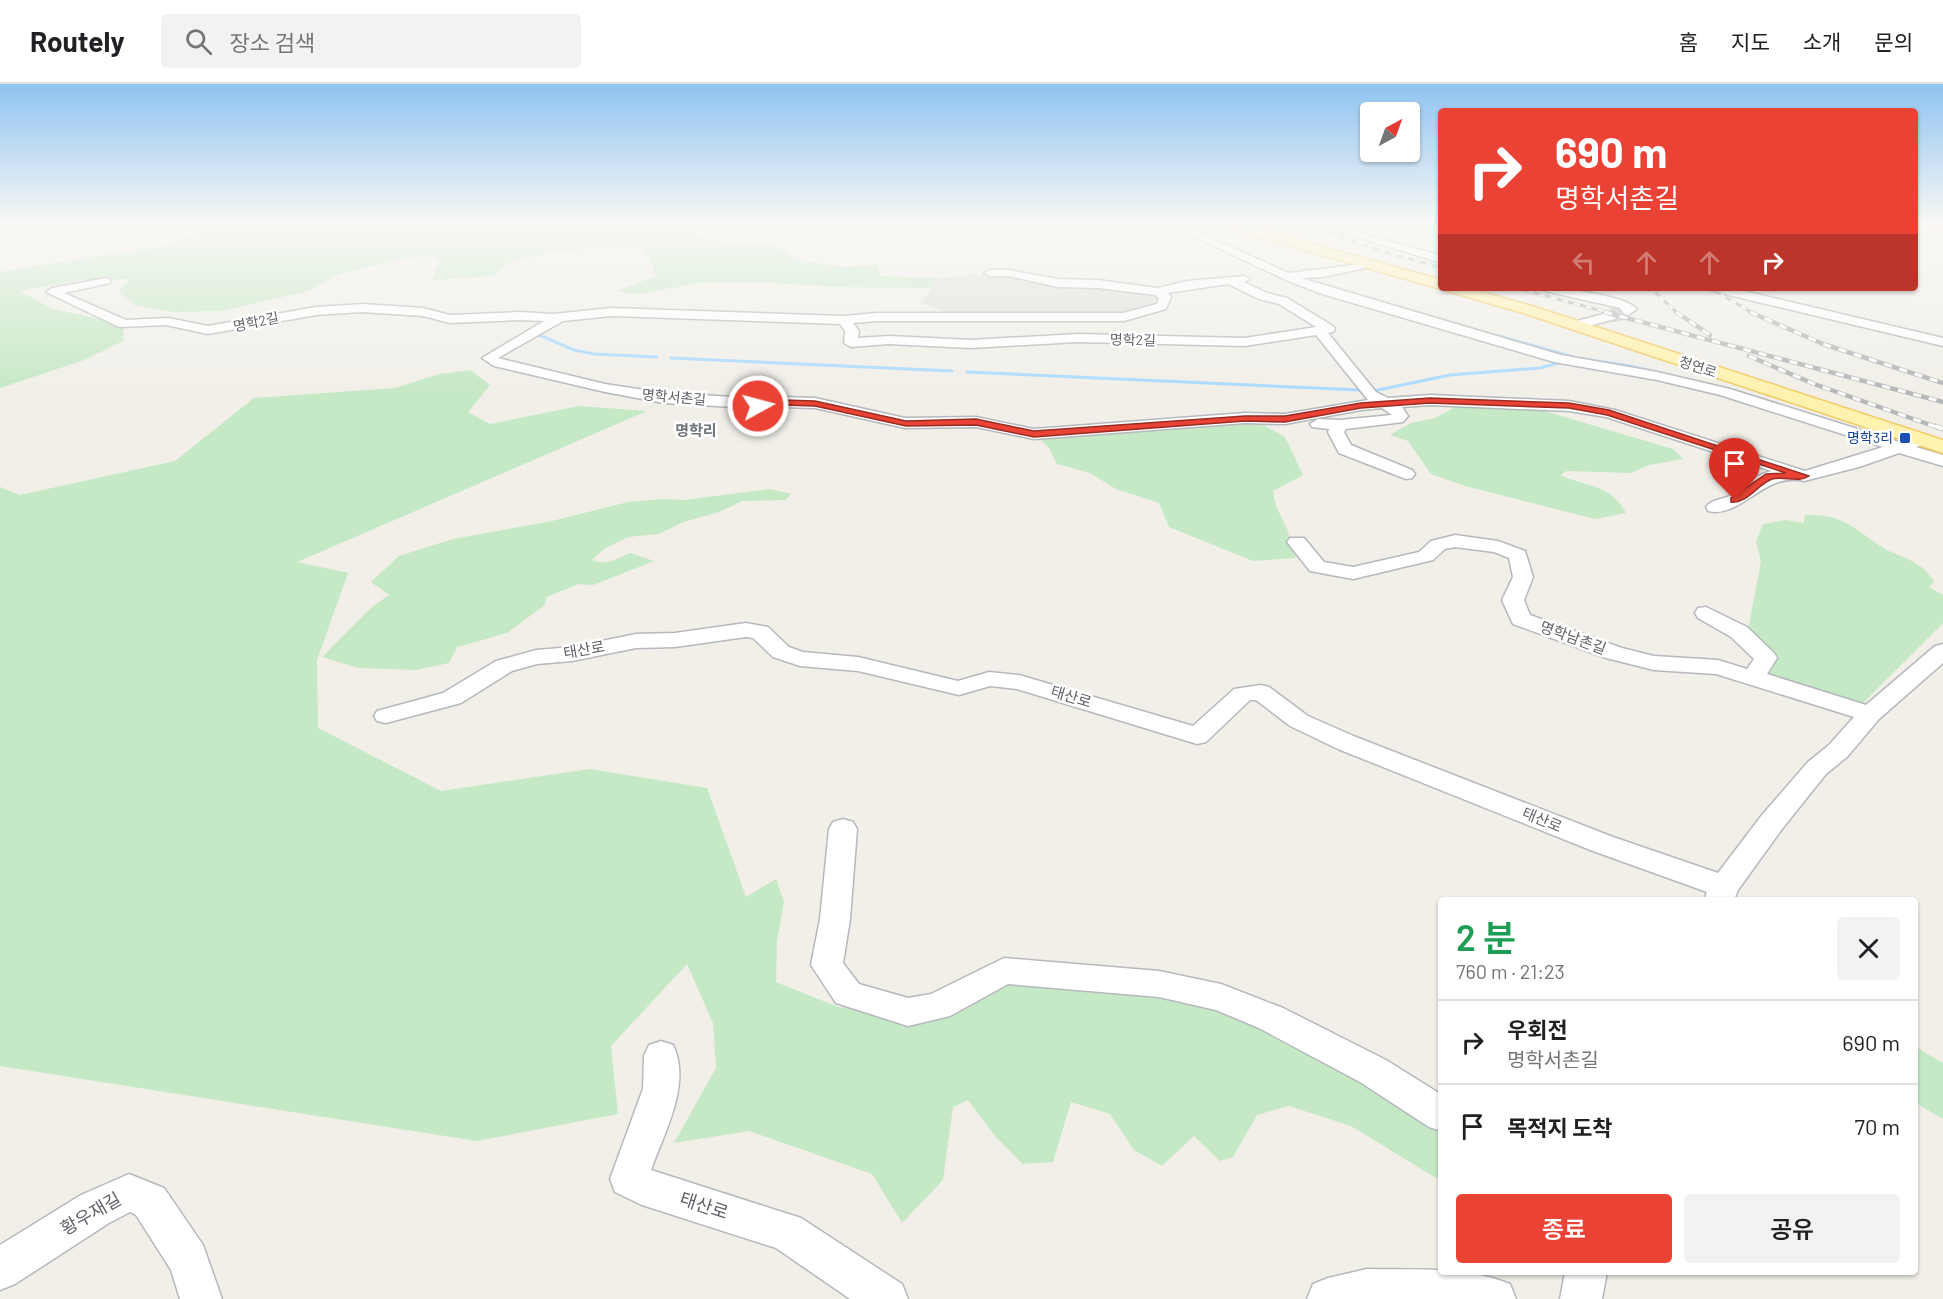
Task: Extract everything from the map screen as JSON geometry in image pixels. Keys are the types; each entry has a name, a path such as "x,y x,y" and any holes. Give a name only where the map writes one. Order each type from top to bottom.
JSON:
{"main road":[{"path":"1422,280 1438,284"},
{"name":"청연로","path":"1463,291 1503,302 1943,447"}],"street":[{"path":"1042,280 1158,292 1168,288 1233,280"},
{"path":"1229,280 1263,296 1283,301 1328,329 1319,331 1371,395 1387,405"},
{"path":"1301,280 1326,291 1559,358 1657,376 1725,392 1943,461"},
{"name":"명학2길","path":"106,281 52,292 124,324 166,322 208,330 300,313 362,308 423,312 450,319 470,320 519,316 559,317 617,314 786,322 844,320 877,316 1124,317 1162,306 1165,297 1158,292"},
{"path":"1561,291 1624,305 1631,309 1628,310"},
{"path":"1585,297 1603,291"},
{"path":"1729,291 1943,342"},
{"path":"1574,326 1611,316"},
{"name":"명학서촌길","path":"559,317 489,358 494,362 604,388 664,398 734,402 758,406 783,402 815,403 906,423 976,422 1034,434 1173,423 1299,417 1361,405 1387,405 1430,400 1592,409 1804,476"},
{"name":"명학2길","path":"844,320 852,331 851,343 896,340 971,344 1078,338 1245,342 1319,331"},
{"name":"명학서촌길","path":"1299,417 1308,423 1340,425 1396,419 1401,416 1398,411 1387,405"},
{"path":"1340,425 1336,432 1345,449 1406,474"},
{"path":"1715,507 1735,500 1769,477 1804,476 1920,440"},
{"name":"명학남촌길","path":"1297,542 1317,567 1353,573 1426,556 1438,545 1455,541 1498,547 1518,555 1523,577 1513,600 1521,619 1614,654 1654,663 1718,667 1870,714"},
{"path":"1706,613 1739,632 1766,658 1752,679"},
{"name":"태산로","path":"386,716 452,698 504,666 536,657 572,654 636,641 675,640 746,630 760,632 781,652 800,659 858,664 959,688 988,679 1019,682 1197,736 1243,694 1261,692 1299,721 1347,743 1721,894 1772,822 1817,768 1838,751 1870,714 1943,651"},
{"path":"843,829 836,919 827,965 848,994 908,1012 938,1006 1004,971 1160,984 1221,998 1271,1018 1373,1071 1438,1112"},
{"name":"태산로","path":"661,1056 661,1089 629,1179 642,1186 787,1232 887,1299"},
{"name":"황우재길","path":"0,1269 96,1209 129,1192 150,1201 188,1260 201,1299"},
{"path":"1581,1299 1585,1275"},
{"path":"1328,1299 1367,1290 1449,1292 1494,1299"}],"shaded area":[{"path":"938,280 1038,280 1152,294 1158,300 1151,307 1127,316 954,315 920,302 932,290 930,288"}],"green space":[{"path":"0,280 97,280 20,291 52,309 124,324 123,341 84,360 0,388"},
{"path":"129,280 329,280 308,291 221,311 174,312 134,305 118,291"},
{"path":"647,280 938,280 930,288 840,287 751,282 700,283 637,294 617,291"},
{"path":"470,370 490,385 468,412 490,424 579,406 647,411 297,562 348,573 317,660 318,728 441,791 590,769 707,788 746,897 776,879 784,902 777,941 776,982 838,1007 909,1019 1010,977 1210,1001 1438,1122 1438,1179 1351,1126 1289,1106 1257,1115 1233,1157 1220,1161 1194,1136 1162,1166 1134,1150 1110,1114 1071,1102 1053,1162 1023,1164 996,1137 968,1100 953,1107 943,1180 902,1223 872,1174 749,1131 674,1143 716,1068 713,1023 687,964 611,1046 618,1114 477,1141 0,1066 0,487 20,495 175,461 254,398 395,388 439,374"},
{"path":"1457,406 1534,408 1673,449 1683,459 1649,465 1631,473 1567,471 1560,475 1605,491 1620,504 1626,513 1595,519 1465,486 1431,474 1408,441 1390,435 1411,423 1435,418"},
{"path":"1256,421 1285,437 1303,475 1273,491 1276,506 1287,529 1296,558 1253,561 1169,527 1159,503 1116,489 1090,473 1057,464 1049,448 1037,436"},
{"path":"770,489 791,494 785,500 742,501 719,512 683,522 659,534 628,537 604,549 592,560 607,562 630,553 654,561 593,585 579,584 546,597 545,605 507,633 457,647 449,663 416,670 358,668 322,657 372,607 389,595 371,582 399,556 453,539 552,521 628,502 684,500"},
{"path":"1805,515 1828,516 1842,521 1885,549 1913,561 1930,575 1934,582 1929,587 1943,595 1943,623 1860,706 1759,678 1748,630 1761,562 1756,541 1763,524 1786,520 1804,523"},
{"path":"1918,1048 1943,1063 1943,1119 1918,1104"}],"waterway":[{"path":"537,334 574,350 594,354 657,357"},
{"path":"1495,335 1577,358 1630,366 1712,385"},
{"path":"671,358 952,371"},
{"path":"1373,391 1450,375 1540,368 1562,362"},
{"path":"967,372 1359,390"}],"tunnel":[{"path":"1621,313 1628,311"},
{"path":"1611,316 1626,312"}],"railway":[{"path":"1527,291 1610,313"},
{"path":"1654,291 1677,313"},
{"path":"1715,291 1753,313"},
{"path":"1604,312 1943,402"},
{"path":"1676,312 1710,335"},
{"path":"1750,312 1823,344 1943,383"},
{"path":"1749,356 1814,384 1939,428"},
{"path":"1935,426 1943,429"}],"place":[{"name":"명학3리","path":"1905,438"}],"district":[{"name":"명학리","path":"696,431"}],"route":[{"path":"758,406 783,402 815,403 906,423 976,422 1034,434 1245,418 1285,419 1361,405 1387,405 1430,400 1569,405 1609,413 1804,476 1769,477 1735,500"}]}
